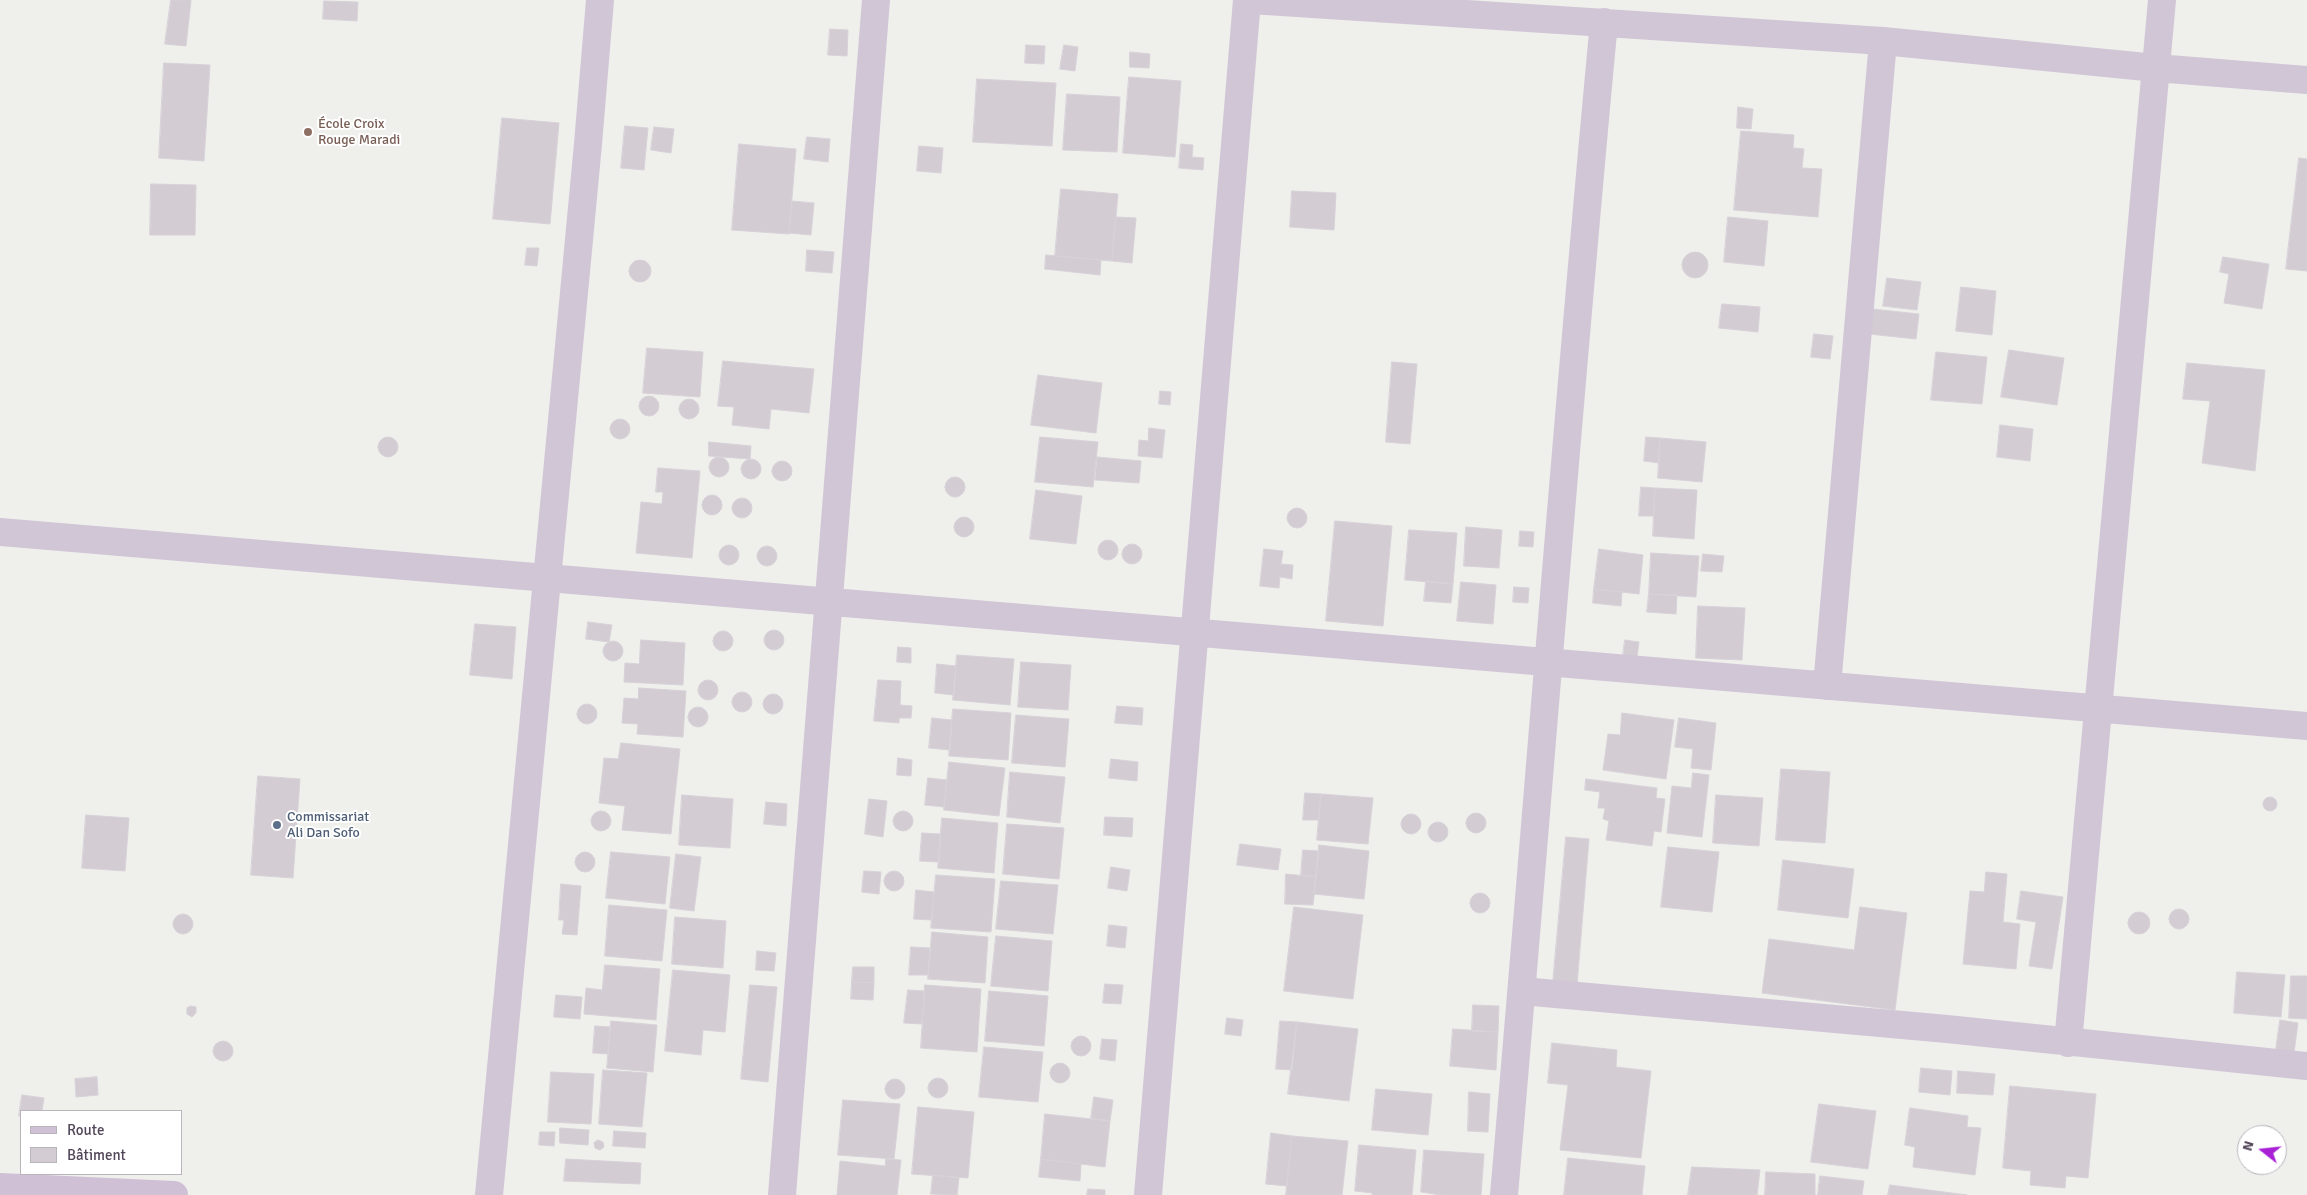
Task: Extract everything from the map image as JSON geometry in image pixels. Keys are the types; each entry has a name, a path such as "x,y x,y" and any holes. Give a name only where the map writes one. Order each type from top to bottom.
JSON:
{"street":[{"path":"489,1195 548,578 600,0"},
{"path":"782,1195 876,0"},
{"path":"1148,1195 1247,0"},
{"path":"1251,0 1883,41 2156,68 2307,80"},
{"path":"2068,1043 2162,0"},
{"path":"1504,1195 1550,662 1581,260 1604,22"},
{"path":"1827,686 1883,41"},
{"path":"0,532 2307,726"},
{"path":"1522,991 1946,1029 2307,1066"},
{"path":"0,1187 174,1195"}],"building":[{"path":"171,0 191,0 186,46 165,44"},
{"path":"324,1 358,2 357,21 323,19"},
{"path":"830,29 848,30 847,56 828,55"},
{"path":"1026,45 1045,46 1044,64 1025,63"},
{"path":"1064,45 1078,47 1075,71 1060,69"},
{"path":"1130,52 1150,54 1149,68 1130,67"},
{"path":"164,63 210,65 204,161 159,158"},
{"path":"1129,77 1181,81 1175,157 1123,153"},
{"path":"977,79 1056,83 1052,146 973,142"},
{"path":"1067,94 1120,97 1117,152 1063,150"},
{"path":"1738,107 1753,109 1751,129 1737,128"},
{"path":"502,118 559,123 550,224 493,219"},
{"path":"625,126 648,128 644,170 621,168"},
{"path":"654,127 674,129 671,153 651,150"},
{"path":"1741,131 1794,135 1793,148 1804,149 1802,168 1822,169 1818,217 1734,210"},
{"path":"807,137 830,139 828,162 804,159"},
{"path":"739,144 796,149 789,234 732,230"},
{"path":"1181,144 1193,145 1192,157 1204,158 1203,170 1179,168"},
{"path":"919,146 943,148 941,173 917,171"},
{"path":"2299,158 2307,159 2307,271 2286,269"},
{"path":"151,184 196,185 195,235 150,235"},
{"path":"1061,189 1118,194 1112,261 1055,256"},
{"path":"1292,191 1336,193 1334,230 1290,227"},
{"path":"792,201 814,203 811,235 789,233"},
{"path":"1116,217 1136,218 1132,263 1112,261"},
{"path":"1728,217 1768,221 1764,266 1724,262"},
{"path":"527,248 539,248 537,266 525,265"},
{"path":"807,250 834,252 832,273 806,271"},
{"path":"1695,252 1704,256 1708,265 1704,274 1695,278 1686,274 1682,265 1686,256"},
{"path":"1046,255 1101,260 1100,275 1045,269"},
{"path":"2223,257 2269,264 2262,309 2224,303 2229,274 2220,272"},
{"path":"636,260 644,260 651,267 651,275 644,282 636,282 629,275 629,267"},
{"path":"1887,278 1921,282 1917,310 1883,306"},
{"path":"1961,287 1996,291 1992,335 1956,331"},
{"path":"1722,304 1760,307 1758,332 1719,328"},
{"path":"1872,309 1919,314 1916,339 1869,334"},
{"path":"1814,334 1833,336 1830,359 1811,357"},
{"path":"647,348 703,352 700,397 643,393"},
{"path":"2009,350 2064,358 2057,405 2001,397"},
{"path":"1936,352 1987,357 1982,404 1931,400"},
{"path":"723,361 814,369 809,413 771,409 769,429 732,425 734,407 718,406"},
{"path":"1392,362 1417,364 1410,444 1386,442"},
{"path":"2187,363 2265,370 2255,471 2202,463 2210,401 2183,399"},
{"path":"1038,375 1102,383 1096,433 1031,425"},
{"path":"1160,391 1171,392 1170,405 1159,404"},
{"path":"649,396 656,399 659,406 656,413 649,416 642,413 639,406 642,399"},
{"path":"689,399 696,402 699,409 696,416 689,419 682,416 679,409 682,402"},
{"path":"620,419 627,422 630,429 627,436 620,439 613,436 610,429 613,422"},
{"path":"2000,425 2033,429 2030,461 1997,457"},
{"path":"1149,428 1165,430 1162,458 1138,456 1139,440 1148,441"},
{"path":"388,437 395,440 398,447 395,454 388,457 381,454 378,447 381,440"},
{"path":"1040,437 1098,442 1093,487 1035,482"},
{"path":"1646,437 1660,438 1659,463 1644,461"},
{"path":"1660,438 1706,442 1702,482 1658,478"},
{"path":"709,442 751,446 750,459 709,456"},
{"path":"719,457 726,460 729,467 726,474 719,477 712,474 709,467 712,460"},
{"path":"1097,457 1141,461 1139,483 1095,480"},
{"path":"751,459 758,462 761,469 758,476 751,479 744,476 741,469 744,462"},
{"path":"782,461 789,464 792,471 789,478 782,481 775,478 772,471 775,464"},
{"path":"658,468 700,471 692,558 636,553 641,502 662,504 663,492 656,492"},
{"path":"955,477 962,480 965,487 962,494 955,497 948,494 945,487 948,480"},
{"path":"1641,487 1655,488 1654,516 1639,516"},
{"path":"1655,488 1697,490 1694,539 1653,536"},
{"path":"1036,490 1082,496 1076,544 1030,539"},
{"path":"712,495 719,498 722,505 719,512 712,515 705,512 702,505 705,498"},
{"path":"742,498 749,501 752,508 749,515 742,518 735,515 732,508 735,501"},
{"path":"1297,508 1304,511 1307,518 1304,525 1297,528 1290,525 1287,518 1290,511"},
{"path":"964,517 971,520 974,527 971,534 964,537 957,534 954,527 957,520"},
{"path":"1335,521 1392,526 1383,626 1326,621"},
{"path":"1466,527 1502,530 1499,568 1464,566"},
{"path":"1409,530 1457,533 1453,584 1405,580"},
{"path":"1520,531 1534,532 1533,547 1519,546"},
{"path":"1108,540 1115,543 1118,550 1115,557 1108,560 1101,557 1098,550 1101,543"},
{"path":"1132,544 1139,547 1142,554 1139,561 1132,564 1125,561 1122,554 1125,547"},
{"path":"729,545 736,548 739,555 736,562 729,565 722,562 719,555 722,548"},
{"path":"767,546 774,549 777,556 774,563 767,566 760,563 757,556 760,549"},
{"path":"1264,549 1283,551 1281,564 1293,565 1292,579 1280,577 1279,588 1260,586"},
{"path":"1599,549 1643,555 1639,594 1594,589"},
{"path":"1651,553 1699,556 1696,597 1649,594"},
{"path":"1703,554 1724,556 1722,572 1701,571"},
{"path":"1426,581 1453,584 1451,603 1424,601"},
{"path":"1461,582 1496,585 1493,624 1457,621"},
{"path":"1514,587 1529,588 1528,603 1513,602"},
{"path":"1594,589 1622,592 1621,606 1593,603"},
{"path":"1649,594 1677,595 1676,614 1647,612"},
{"path":"1698,606 1745,608 1742,660 1696,658"},
{"path":"588,622 612,625 609,642 586,639"},
{"path":"475,624 516,627 512,679 470,675"},
{"path":"774,630 781,633 784,640 781,647 774,650 767,647 764,640 767,633"},
{"path":"723,631 730,634 733,641 730,648 723,651 716,648 713,641 716,634"},
{"path":"641,640 685,643 683,685 624,682 625,663 639,664"},
{"path":"1625,640 1639,642 1637,657 1623,656"},
{"path":"613,641 620,644 623,651 620,658 613,661 606,658 603,651 606,644"},
{"path":"898,647 911,648 911,663 897,662"},
{"path":"957,655 1014,659 1010,705 953,700"},
{"path":"1021,662 1071,665 1068,710 1018,707"},
{"path":"937,664 956,666 954,695 935,693"},
{"path":"708,680 715,683 718,690 715,697 708,700 701,697 698,690 701,683"},
{"path":"878,680 901,681 900,705 912,706 911,718 899,718 899,723 874,721"},
{"path":"639,688 686,691 683,737 637,734 638,724 622,723 624,698 638,699"},
{"path":"742,692 749,695 752,702 749,709 742,712 735,709 732,702 735,695"},
{"path":"773,694 780,697 783,704 780,711 773,714 766,711 763,704 766,697"},
{"path":"587,704 594,707 597,714 594,721 587,724 580,721 577,714 580,707"},
{"path":"1117,706 1143,708 1142,725 1115,723"},
{"path":"698,707 705,710 708,717 705,724 698,727 691,724 688,717 691,710"},
{"path":"953,709 1011,713 1008,760 949,756"},
{"path":"1622,713 1674,720 1666,779 1603,770 1608,734 1620,735"},
{"path":"1016,715 1069,719 1065,767 1012,763"},
{"path":"932,718 952,720 950,750 929,748"},
{"path":"1679,718 1716,723 1711,770 1691,768 1693,749 1675,747"},
{"path":"621,743 680,749 671,834 622,830 625,806 599,803 604,758 618,759"},
{"path":"898,758 912,760 911,776 897,775"},
{"path":"1111,759 1138,762 1137,781 1109,778"},
{"path":"949,762 1005,768 999,816 944,810"},
{"path":"1781,769 1830,772 1825,843 1776,840"},
{"path":"1010,772 1065,777 1060,823 1007,817"},
{"path":"1693,773 1709,775 1702,837 1667,833 1672,786 1691,788"},
{"path":"258,776 300,779 293,878 251,875"},
{"path":"928,778 947,780 944,807 925,805"},
{"path":"1586,779 1657,788 1656,798 1665,799 1661,832 1654,831 1652,846 1606,840 1609,821 1603,819 1605,808 1598,808 1600,792 1585,790"},
{"path":"1305,793 1321,794 1319,820 1303,820"},
{"path":"1321,794 1373,798 1368,844 1317,840"},
{"path":"682,795 733,799 730,848 679,845"},
{"path":"1716,795 1763,798 1759,846 1713,843"},
{"path":"2270,797 2275,799 2277,804 2275,809 2270,811 2265,809 2263,804 2265,799"},
{"path":"869,799 887,801 883,837 865,834"},
{"path":"766,802 787,804 786,826 764,824"},
{"path":"601,811 608,814 611,821 608,828 601,831 594,828 591,821 594,814"},
{"path":"903,811 910,814 913,821 910,828 903,831 896,828 893,821 896,814"},
{"path":"1476,813 1483,816 1486,823 1483,830 1476,833 1469,830 1466,823 1469,816"},
{"path":"1411,814 1418,817 1421,824 1418,831 1411,834 1404,831 1401,824 1404,817"},
{"path":"86,815 129,818 125,871 82,868"},
{"path":"1105,817 1133,818 1132,837 1104,835"},
{"path":"942,818 998,823 994,873 938,868"},
{"path":"1438,822 1445,825 1448,832 1445,839 1438,842 1431,839 1428,832 1431,825"},
{"path":"1007,824 1064,828 1059,879 1003,874"},
{"path":"922,833 941,834 939,862 920,861"},
{"path":"1566,837 1589,839 1577,985 1553,983"},
{"path":"1240,844 1281,849 1278,870 1237,865"},
{"path":"1319,845 1369,851 1364,899 1314,894"},
{"path":"1668,847 1719,852 1712,912 1661,907"},
{"path":"1303,850 1319,851 1316,877 1301,875"},
{"path":"585,852 592,855 595,862 592,869 585,872 578,869 575,862 578,855"},
{"path":"611,852 670,857 665,904 606,898"},
{"path":"676,854 701,857 694,911 670,908"},
{"path":"1783,860 1854,869 1848,918 1778,910"},
{"path":"1111,867 1130,870 1127,891 1108,888"},
{"path":"864,871 881,872 879,894 862,892"},
{"path":"894,871 901,874 904,881 901,888 894,891 887,888 884,881 887,874"},
{"path":"1986,872 2007,874 2003,922 2020,924 2016,969 1963,964 1970,891 1984,892"},
{"path":"1286,874 1316,877 1313,905 1285,904"},
{"path":"936,875 995,879 991,932 931,928"},
{"path":"1001,881 1058,885 1053,934 996,929"},
{"path":"561,884 581,886 577,935 562,934 564,920 559,920"},
{"path":"916,890 934,892 932,920 914,919"},
{"path":"2021,891 2063,897 2052,969 2029,966 2036,922 2017,919"},
{"path":"1480,893 1487,896 1490,903 1487,910 1480,913 1473,910 1470,903 1473,896"},
{"path":"609,905 667,910 662,961 605,956"},
{"path":"1294,907 1363,915 1353,999 1284,991"},
{"path":"1860,907 1907,913 1895,1010 1762,993 1769,939 1854,950"},
{"path":"2179,909 2186,912 2189,919 2186,926 2179,929 2172,926 2169,919 2172,912"},
{"path":"2139,912 2147,915 2150,923 2147,931 2139,934 2131,931 2128,923 2131,915"},
{"path":"183,914 190,917 193,924 190,931 183,934 176,931 173,924 176,917"},
{"path":"675,917 726,921 723,968 672,964"},
{"path":"1109,925 1127,927 1125,948 1107,946"},
{"path":"932,932 988,937 985,983 928,979"},
{"path":"996,936 1052,941 1048,991 991,986"},
{"path":"911,947 930,948 928,975 909,975"},
{"path":"757,951 776,953 774,971 756,970"},
{"path":"605,965 660,969 656,1020 584,1014 586,988 602,990"},
{"path":"853,967 874,967 874,983 852,982"},
{"path":"673,970 730,975 725,1032 703,1030 701,1055 665,1051"},
{"path":"2237,972 2285,975 2281,1017 2234,1013"},
{"path":"2291,976 2307,976 2307,1019 2289,1018"},
{"path":"852,982 874,983 873,1000 851,999"},
{"path":"1105,984 1123,985 1121,1004 1103,1003"},
{"path":"750,985 777,987 768,1082 741,1079"},
{"path":"925,985 981,989 977,1052 921,1048"},
{"path":"908,990 925,991 922,1024 904,1023"},
{"path":"989,991 1048,996 1044,1046 985,1041"},
{"path":"556,995 582,997 580,1019 554,1017"},
{"path":"1473,1005 1499,1006 1498,1032 1472,1031"},
{"path":"191,1006 196,1007 196,1013 192,1017 187,1014 187,1008"},
{"path":"1227,1018 1243,1020 1241,1036 1225,1034"},
{"path":"2280,1020 2298,1023 2293,1060 2275,1057"},
{"path":"611,1021 657,1025 653,1072 607,1068"},
{"path":"1280,1021 1297,1022 1292,1070 1276,1069"},
{"path":"1297,1022 1358,1029 1349,1101 1288,1094"},
{"path":"595,1026 610,1027 608,1054 593,1053"},
{"path":"1453,1029 1498,1032 1496,1070 1450,1066"},
{"path":"1081,1036 1088,1039 1091,1046 1088,1053 1081,1056 1074,1053 1071,1046 1074,1039"},
{"path":"1102,1039 1117,1040 1115,1061 1100,1059"},
{"path":"223,1041 230,1044 233,1051 230,1058 223,1061 216,1058 213,1051 216,1044"},
{"path":"1552,1043 1617,1050 1616,1067 1651,1071 1641,1158 1560,1150 1568,1085 1548,1083"},
{"path":"984,1047 1043,1052 1038,1102 979,1097"},
{"path":"1060,1063 1067,1066 1070,1073 1067,1080 1060,1083 1053,1080 1050,1073 1053,1066"},
{"path":"1921,1068 1952,1071 1950,1095 1919,1092"},
{"path":"603,1070 647,1073 642,1127 599,1124"},
{"path":"1958,1071 1995,1074 1993,1095 1957,1093"},
{"path":"551,1072 594,1074 591,1124 548,1122"},
{"path":"97,1077 98,1095 76,1097 75,1079"},
{"path":"938,1078 945,1081 948,1088 945,1095 938,1098 931,1095 928,1088 931,1081"},
{"path":"895,1079 902,1082 905,1089 902,1096 895,1099 888,1096 885,1089 888,1082"},
{"path":"2010,1086 2096,1094 2088,1178 2066,1176 2065,1188 2030,1185 2031,1171 2003,1168"},
{"path":"1376,1089 1432,1094 1428,1135 1372,1130"},
{"path":"1469,1092 1490,1094 1488,1132 1468,1131"},
{"path":"22,1095 44,1098 42,1110 20,1110 19,1116"},
{"path":"1094,1097 1113,1100 1110,1121 1091,1118"},
{"path":"843,1100 900,1104 894,1159 838,1155"},
{"path":"1819,1104 1876,1111 1868,1169 1811,1162"},
{"path":"918,1107 974,1112 968,1178 912,1174"},
{"path":"1910,1108 1968,1116 1967,1127 1981,1128 1975,1175 1913,1167 1915,1147 1905,1145"},
{"path":"1045,1114 1110,1121 1105,1167 1041,1159"},
{"path":"560,1128 589,1130 588,1145 560,1143"},
{"path":"614,1131 646,1133 645,1148 613,1146"},
{"path":"540,1132 555,1132 554,1146 539,1145"},
{"path":"1271,1133 1292,1136 1287,1186 1266,1184"},
{"path":"1292,1136 1348,1141 1342,1195 1286,1195"},
{"path":"598,1140 603,1142 604,1147 600,1150 595,1148 594,1143"},
{"path":"1359,1145 1416,1150 1412,1195 1372,1195 1372,1193 1355,1191"},
{"path":"1424,1150 1484,1154 1481,1195 1441,1195 1421,1192"},
{"path":"1568,1158 1645,1166 1642,1195 1564,1195"},
{"path":"566,1159 641,1163 640,1184 564,1181"},
{"path":"886,1159 901,1160 897,1195 837,1195 840,1161 885,1166"},
{"path":"1041,1159 1081,1164 1080,1181 1039,1177"},
{"path":"1692,1167 1760,1170 1757,1195 1688,1195"},
{"path":"1766,1172 1815,1174 1815,1195 1765,1195"},
{"path":"933,1175 959,1178 957,1195 931,1194"},
{"path":"1820,1176 1864,1181 1862,1195 1818,1195"},
{"path":"1890,1185 1967,1195 1888,1195"},
{"path":"1088,1189 1105,1190 1105,1195 1087,1195"}],"place":[{"name":"École Croix Rouge Maradi","path":"308,132"},
{"name":"Commissariat Ali Dan Sofo","path":"277,825"}]}
